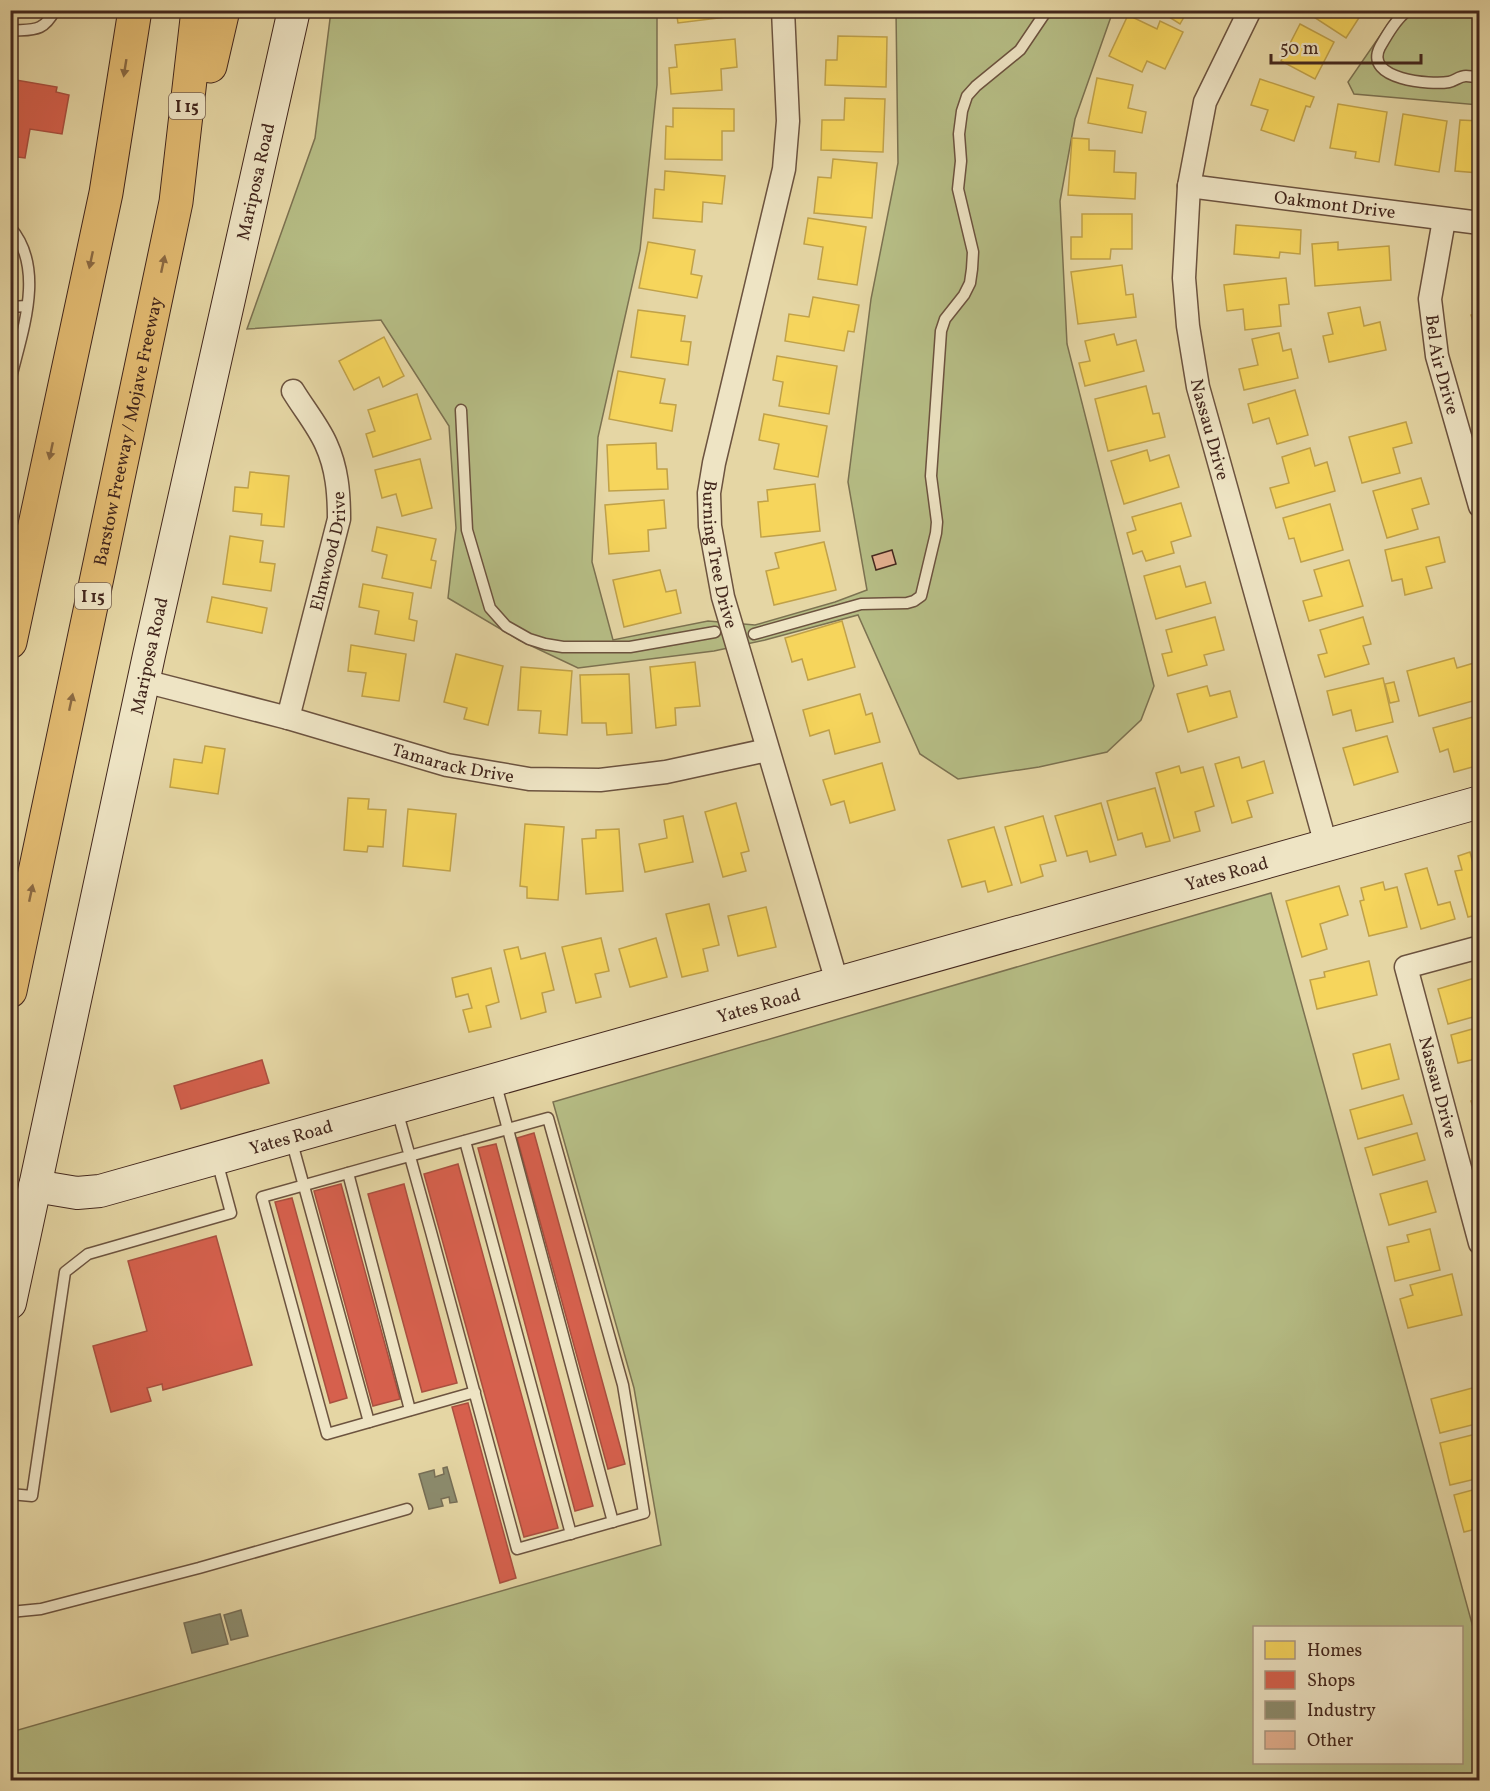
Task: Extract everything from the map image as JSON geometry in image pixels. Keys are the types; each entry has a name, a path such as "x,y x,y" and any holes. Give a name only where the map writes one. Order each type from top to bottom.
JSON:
{"highway":[{"path":"10,642 106,193 135,10"},
{"name":"Barstow Freeway / Mojave Freeway","path":"10,991 176,202 198,10"},
{"path":"176,202 223,10"}],"street":[{"name":"Mariposa Road","path":"10,1303 144,681 294,10"},
{"name":"Burning Tree Drive","path":"783,10 788,121 784,169 709,493 710,526 719,578 767,750 837,982"},
{"name":"Nassau Drive","path":"1250,10 1205,102 1189,186 1184,278 1188,326 1198,387 1326,845"},
{"name":"Oakmont Drive","path":"1189,186 1479,223"},
{"name":"Bel Air Drive","path":"1444,220 1430,299 1437,356 1479,506"},
{"name":"Elmwood Drive","path":"288,718 339,519 336,474 326,444 293,392"},
{"name":"Tamarack Drive","path":"144,681 288,718 447,765 529,778 600,780 666,772 767,750"},
{"name":"Yates Road","path":"35,1186 77,1193 100,1191 1479,802"},
{"name":"Nassau Drive","path":"1479,947 1406,967 1479,1243"}],"lane":[{"path":"10,31 37,29 45,26 54,10"},
{"path":"754,634 861,604 907,603 921,596 937,522 931,476 941,331 945,319 964,295 970,283 973,252 958,189 961,161 959,134 962,111 967,96 1020,50 1047,10"},
{"path":"1408,10 1398,19 1378,51 1379,65 1383,70 1404,79 1424,81 1451,82 1459,76 1468,75 1479,78"},
{"path":"10,226 19,236 30,270 27,306 10,382"},
{"path":"10,307 27,306"},
{"path":"461,410 467,530 490,608 506,626 537,642 563,647 630,647 715,632"},
{"path":"494,1078 613,1521"},
{"path":"396,1107 410,1156 518,1548 644,1513 622,1385 548,1118 465,1141 410,1156 304,1185 262,1197 327,1434 475,1392"},
{"path":"291,1137 369,1422"},
{"path":"465,1141 571,1534"},
{"path":"10,1494 32,1496 65,1272 88,1254 231,1213 217,1158"},
{"path":"348,1173 410,1410"},
{"path":"10,1612 41,1609 177,1574 407,1509"}],"green space":[{"path":"331,11 657,11 657,85 640,250 598,437 592,562 613,640 708,621 755,625 835,602 867,590 848,482 871,299 898,163 896,11 1113,11 1075,119 1060,201 1067,344 1154,686 1141,720 1107,752 1039,767 958,779 920,754 858,615 714,651 578,668 519,640 448,598 456,528 449,426 381,320 247,329 315,138"},
{"path":"1397,11 1479,11 1479,105 1354,94 1348,82"},
{"path":"1271,893 1479,1649 1479,1780 11,1780 11,1732 661,1545 634,1388 553,1102"}],"building: Homes":[{"path":"676,10 725,10 726,17 678,23"},
{"path":"825,10 890,10 890,12 825,16"},
{"path":"1158,10 1188,10 1180,24"},
{"path":"1303,10 1364,10 1346,38"},
{"path":"1128,15 1157,29 1160,21 1183,32 1165,69 1147,61 1142,72 1109,56"},
{"path":"1300,24 1334,42 1315,79 1281,61"},
{"path":"838,36 887,37 886,87 825,85 826,60 837,60"},
{"path":"735,39 737,67 721,69 722,90 671,94 669,68 677,67 675,45"},
{"path":"1097,78 1133,85 1128,108 1146,112 1142,133 1088,123"},
{"path":"1260,79 1314,97 1310,107 1306,106 1294,141 1261,130 1268,110 1251,105"},
{"path":"845,98 885,99 883,152 821,150 822,120 844,120"},
{"path":"1338,104 1387,112 1379,162 1355,158 1356,152 1330,148"},
{"path":"673,108 734,109 734,131 722,131 722,160 665,159 666,126 673,127"},
{"path":"1403,114 1447,121 1439,172 1395,165"},
{"path":"1460,120 1480,121 1480,181 1479,173 1455,171"},
{"path":"1072,138 1089,139 1089,150 1115,151 1114,172 1136,173 1135,199 1068,195"},
{"path":"833,159 877,163 872,218 814,213 818,177 831,178"},
{"path":"665,171 725,176 722,204 703,202 702,222 653,218 655,189 664,190"},
{"path":"1082,214 1132,214 1132,249 1111,249 1110,259 1071,259 1071,237 1082,237"},
{"path":"808,218 866,227 857,285 818,279 823,247 804,244"},
{"path":"1236,225 1301,230 1300,254 1280,252 1279,258 1234,254"},
{"path":"648,242 695,250 691,274 702,276 697,298 639,288"},
{"path":"1338,242 1338,250 1389,246 1391,280 1315,286 1312,244"},
{"path":"1122,265 1126,295 1133,294 1136,317 1078,324 1071,272"},
{"path":"1286,278 1289,304 1279,305 1281,326 1245,330 1243,309 1227,311 1224,285"},
{"path":"813,297 859,305 854,332 848,331 844,351 785,341 789,314 809,317"},
{"path":"1360,307 1364,326 1380,322 1386,350 1329,362 1323,336 1333,334 1328,313"},
{"path":"638,310 685,316 681,341 691,342 688,365 631,357"},
{"path":"1480,313 1480,336 1478,336 1471,315"},
{"path":"1279,333 1283,351 1291,349 1298,378 1244,390 1239,369 1258,365 1252,339"},
{"path":"1114,334 1117,345 1136,340 1144,371 1085,386 1079,363 1090,361 1085,341"},
{"path":"384,337 404,376 383,387 379,377 354,390 339,361"},
{"path":"777,356 837,366 829,414 779,406 783,382 773,380"},
{"path":"618,371 665,379 660,403 676,405 672,431 609,419"},
{"path":"1146,386 1153,414 1159,413 1165,437 1108,451 1095,399"},
{"path":"1295,390 1308,435 1277,444 1269,418 1253,423 1248,404"},
{"path":"417,394 431,439 373,457 366,434 375,431 368,410"},
{"path":"764,414 827,426 818,477 774,469 779,444 759,440"},
{"path":"1406,422 1412,443 1393,448 1400,473 1362,483 1349,437"},
{"path":"656,443 657,469 667,469 668,489 609,491 607,445"},
{"path":"1310,448 1315,466 1327,462 1335,491 1276,508 1270,488 1289,483 1282,457"},
{"path":"1147,450 1150,461 1169,455 1179,487 1124,504 1111,461"},
{"path":"420,459 432,508 402,516 396,494 382,498 375,470"},
{"path":"250,472 289,476 284,527 261,525 262,514 233,511 235,487 248,488"},
{"path":"1421,478 1429,504 1412,509 1418,529 1387,538 1373,491"},
{"path":"815,484 820,531 761,537 758,502 768,501 767,490"},
{"path":"664,500 666,528 648,530 649,551 609,554 605,505"},
{"path":"1181,503 1191,536 1171,542 1174,553 1146,561 1142,551 1133,554 1127,533 1136,530 1132,517"},
{"path":"1330,504 1343,550 1301,562 1294,538 1289,539 1283,518"},
{"path":"377,527 436,539 431,560 436,561 431,588 382,578 387,555 372,551"},
{"path":"230,536 263,541 260,562 275,564 271,591 223,584"},
{"path":"1439,537 1445,562 1426,567 1432,588 1405,595 1402,579 1392,581 1385,550"},
{"path":"824,542 836,590 774,605 766,571 779,568 775,553"},
{"path":"1349,560 1363,606 1309,621 1303,601 1322,596 1314,570"},
{"path":"1180,566 1186,587 1205,582 1211,603 1156,619 1144,576"},
{"path":"660,570 666,592 676,590 681,613 624,627 613,580"},
{"path":"363,584 413,593 409,619 417,621 414,641 375,634 379,611 359,607"},
{"path":"212,597 267,608 262,633 207,622"},
{"path":"1215,617 1224,650 1204,655 1207,665 1168,676 1162,654 1172,652 1166,630"},
{"path":"1363,617 1371,644 1363,646 1369,664 1325,677 1318,655 1327,653 1320,630"},
{"path":"842,621 855,667 808,680 802,659 792,662 785,638"},
{"path":"351,645 406,654 399,701 362,696 366,673 348,671"},
{"path":"456,654 503,666 488,725 464,719 467,708 444,702"},
{"path":"1454,658 1457,668 1474,663 1480,681 1480,699 1419,716 1407,671"},
{"path":"695,662 700,706 675,708 676,725 656,728 650,667"},
{"path":"521,667 572,671 567,735 539,733 541,711 518,710"},
{"path":"629,674 632,733 607,735 606,723 582,723 580,675"},
{"path":"1383,678 1393,722 1356,731 1351,710 1333,715 1327,691"},
{"path":"1394,682 1399,701 1390,703 1385,684"},
{"path":"1207,686 1210,696 1230,691 1237,717 1188,732 1177,694"},
{"path":"860,694 866,715 872,713 880,742 835,754 829,730 810,736 803,710"},
{"path":"1480,715 1480,737 1476,738 1480,751 1480,765 1454,772 1448,749 1440,752 1433,728"},
{"path":"1387,736 1398,772 1354,785 1343,748"},
{"path":"205,746 225,749 218,794 170,787 174,759 202,763"},
{"path":"1239,757 1242,768 1264,761 1273,793 1247,801 1252,817 1232,823 1215,764"},
{"path":"882,763 895,810 850,823 844,801 831,805 823,780"},
{"path":"1179,766 1181,773 1203,767 1214,806 1195,812 1200,831 1174,838 1156,773"},
{"path":"1155,788 1170,841 1146,847 1142,833 1118,840 1107,801"},
{"path":"348,798 369,799 368,809 386,810 383,847 368,846 367,852 344,850"},
{"path":"736,803 749,851 741,853 746,871 723,877 705,812"},
{"path":"1101,803 1116,855 1090,862 1087,851 1067,856 1055,816"},
{"path":"408,809 456,814 450,871 403,866"},
{"path":"683,816 693,862 645,872 639,844 667,838 664,820"},
{"path":"1043,816 1056,861 1040,865 1043,876 1021,883 1005,827"},
{"path":"525,824 564,827 558,900 527,898 527,887 520,886"},
{"path":"994,827 1012,885 988,892 985,881 962,887 948,840"},
{"path":"619,829 623,891 586,894 582,839 596,838 596,830"},
{"path":"1470,852 1474,867 1480,865 1480,914 1468,917 1455,871 1462,870 1458,856"},
{"path":"1427,868 1438,905 1450,902 1455,919 1421,929 1405,874"},
{"path":"1383,882 1385,890 1397,887 1407,927 1369,936 1360,901 1364,900 1361,888"},
{"path":"1339,886 1348,915 1320,924 1327,949 1302,957 1286,901"},
{"path":"709,904 719,945 703,949 708,971 682,977 666,914"},
{"path":"766,907 776,947 738,956 728,916"},
{"path":"601,938 609,971 595,974 601,997 576,1003 562,947"},
{"path":"656,938 667,977 630,987 619,949"},
{"path":"518,947 521,959 545,953 554,990 542,993 546,1012 521,1019 504,950"},
{"path":"1369,961 1377,995 1317,1009 1310,980 1325,977 1324,972"},
{"path":"491,968 499,1002 486,1006 491,1027 469,1032 463,1010 472,1008 468,994 456,997 452,978"},
{"path":"1478,977 1480,1015 1448,1024 1438,989"},
{"path":"1476,1028 1480,1035 1480,1058 1458,1063 1451,1035"},
{"path":"1390,1044 1399,1079 1362,1089 1353,1054"},
{"path":"1480,1079 1480,1112 1475,1113 1471,1101 1477,1099 1472,1081"},
{"path":"1403,1095 1412,1124 1358,1139 1350,1110"},
{"path":"1480,1120 1480,1137 1475,1121"},
{"path":"1417,1133 1425,1160 1373,1175 1365,1148"},
{"path":"1427,1181 1436,1212 1389,1225 1380,1194"},
{"path":"1430,1229 1440,1270 1395,1281 1387,1247 1409,1242 1407,1235"},
{"path":"1452,1274 1462,1315 1408,1328 1400,1299 1413,1295 1410,1285"},
{"path":"1480,1386 1480,1423 1440,1433 1431,1399"},
{"path":"1480,1433 1480,1478 1450,1485 1440,1443"},
{"path":"1480,1488 1480,1528 1464,1532 1454,1495"},
{"path":"1480,1541 1480,1558 1475,1542"}],"building: Shops":[{"path":"10,79 57,87 56,92 69,95 62,134 30,129 25,158 10,156"},
{"path":"262,1060 269,1083 181,1109 174,1086"},
{"path":"534,1133 625,1464 608,1469 517,1138"},
{"path":"496,1144 593,1506 575,1511 478,1148"},
{"path":"458,1164 558,1528 524,1537 424,1174"},
{"path":"341,1184 400,1399 373,1406 314,1191"},
{"path":"404,1184 457,1383 422,1392 368,1194"},
{"path":"292,1198 347,1398 330,1403 275,1202"},
{"path":"216,1236 252,1365 163,1390 162,1384 147,1388 151,1401 111,1412 93,1346 147,1331 128,1261"},
{"path":"468,1403 516,1578 500,1583 452,1407"}],"building: Industry":[{"path":"447,1467 457,1502 450,1503 449,1497 441,1499 443,1506 429,1509 419,1474 434,1470 435,1477 444,1474 443,1468"},
{"path":"241,1610 248,1636 231,1640 224,1615"},
{"path":"220,1614 228,1644 192,1653 184,1623"}],"building: Other":[{"path":"892,550 896,564 876,570 872,556"}]}
